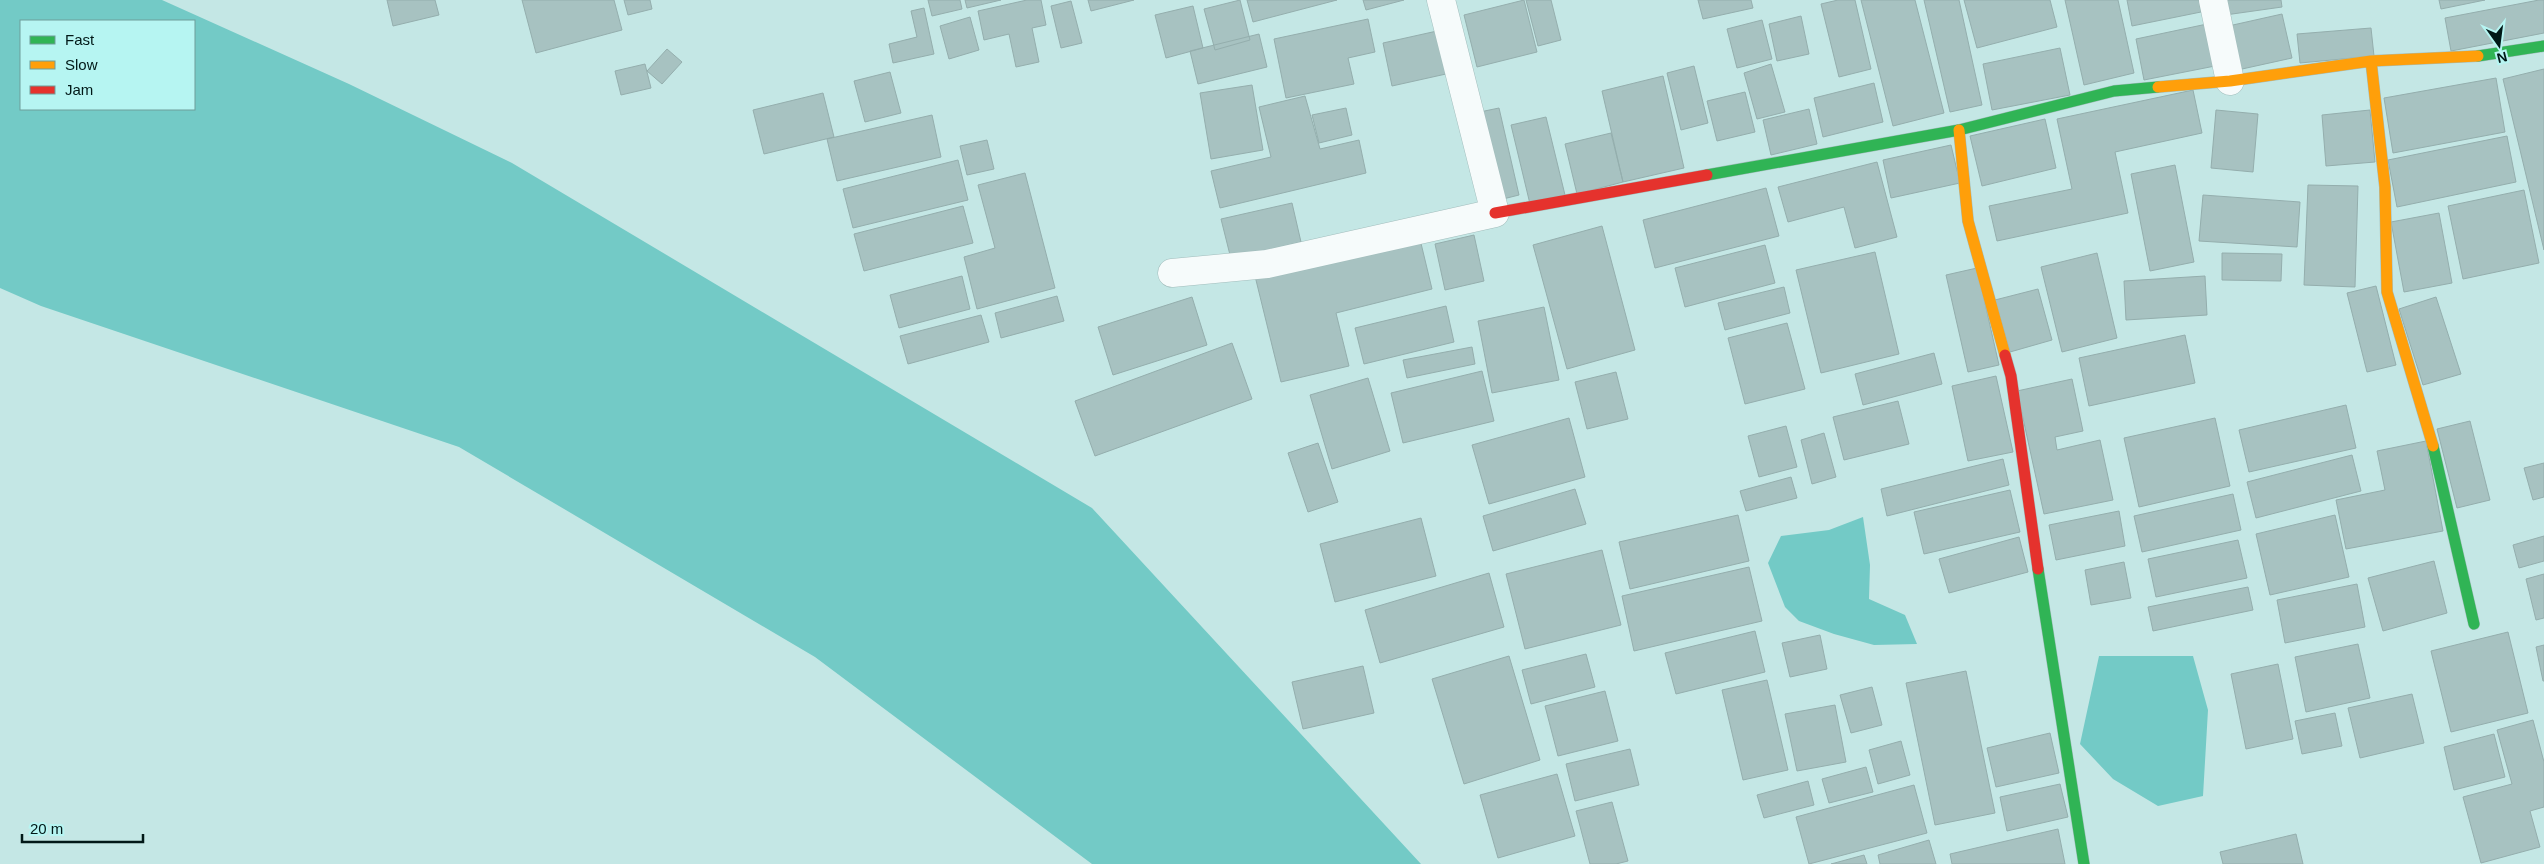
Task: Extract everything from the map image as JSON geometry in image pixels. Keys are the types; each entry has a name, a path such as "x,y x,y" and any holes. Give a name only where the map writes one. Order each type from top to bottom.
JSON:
{"street":[{"path":"1441,0 1495,214"},
{"path":"2214,0 2230,81"},
{"path":"1172,273 1266,264 1495,214 1960,130 2114,91 2230,81 2371,62 2484,56 2544,46"},
{"path":"2371,62 2385,187 2387,292 2428,426 2474,624"},
{"path":"1960,130 1968,221 2011,376 2026,492 2084,864"}],"water":[{"path":"0,0 162,0 349,84 512,163 1092,508 1421,864 1092,864 815,657 459,447 41,306 0,288"},
{"path":"1863,517 1870,565 1869,599 1905,615 1917,644 1874,645 1834,634 1799,621 1785,607 1768,563 1781,536 1829,530"},
{"path":"2099,656 2193,656 2208,710 2203,796 2158,806 2113,779 2080,744"}],"building":[{"path":"387,0 435,0 439,15 393,26"},
{"path":"522,0 614,0 622,30 536,53"},
{"path":"624,0 650,0 652,9 628,15"},
{"path":"928,0 960,0 962,9 932,16"},
{"path":"965,0 1001,0 967,8"},
{"path":"1027,0 1041,0 1046,25 1032,28 1039,62 1016,67 1009,34 984,40 978,11"},
{"path":"1088,0 1134,0 1091,11"},
{"path":"1240,0 1250,40 1215,50 1204,9"},
{"path":"1247,0 1337,0 1253,22"},
{"path":"1363,0 1404,0 1366,10"},
{"path":"1524,0 1537,52 1477,67 1464,15"},
{"path":"1526,0 1551,0 1561,40 1538,46"},
{"path":"1698,0 1751,0 1753,8 1703,19"},
{"path":"1838,0 1855,0 1871,69 1839,77 1821,4"},
{"path":"1861,0 1915,0 1944,113 1893,126"},
{"path":"1924,0 1959,0 1982,105 1950,112"},
{"path":"1964,0 2050,0 2057,27 1977,48"},
{"path":"2065,0 2118,0 2134,73 2084,85"},
{"path":"2127,0 2199,0 2201,12 2132,26"},
{"path":"2216,0 2281,0 2282,7 2218,16"},
{"path":"2439,0 2485,0 2441,9"},
{"path":"2544,0 2544,33 2451,51 2445,18"},
{"path":"1071,1 1082,43 1061,48 1051,6"},
{"path":"1193,6 1203,48 1166,58 1155,15"},
{"path":"924,8 934,54 893,63 889,44 917,37 911,11"},
{"path":"2282,14 2292,58 2233,71 2224,27"},
{"path":"1801,16 1809,54 1777,61 1769,24"},
{"path":"970,17 979,50 949,59 940,26"},
{"path":"1368,19 1375,52 1348,58 1354,84 1286,98 1274,39"},
{"path":"1762,20 1772,59 1737,68 1727,29"},
{"path":"2207,24 2215,66 2144,80 2136,39"},
{"path":"2371,28 2374,56 2300,63 2297,34"},
{"path":"1437,31 1446,74 1392,86 1383,43"},
{"path":"1259,34 1267,67 1198,84 1190,51"},
{"path":"2060,48 2070,95 1992,110 1983,64"},
{"path":"667,49 682,62 662,84 647,71"},
{"path":"645,64 651,88 621,95 615,71"},
{"path":"1771,64 1785,112 1757,119 1744,73"},
{"path":"1694,66 1708,123 1681,130 1667,73"},
{"path":"2544,69 2544,250 2503,79"},
{"path":"890,72 901,113 865,122 854,81"},
{"path":"1663,76 1684,168 1623,182 1602,91"},
{"path":"2496,78 2505,132 2393,153 2384,98"},
{"path":"1874,83 1883,122 1823,137 1814,98"},
{"path":"1252,85 1263,150 1211,159 1200,93"},
{"path":"2193,90 2202,133 2115,152 2128,213 1997,241 1989,206 2072,189 2057,119"},
{"path":"1745,92 1755,132 1717,141 1707,101"},
{"path":"823,93 834,137 764,154 753,110"},
{"path":"1305,96 1320,149 1359,140 1366,173 1220,208 1211,171 1271,157 1259,107"},
{"path":"1346,108 1352,135 1319,143 1312,115"},
{"path":"1499,108 1519,195 1495,201 1475,113"},
{"path":"1809,109 1817,144 1771,155 1763,120"},
{"path":"2216,110 2258,114 2253,172 2211,168"},
{"path":"2370,110 2375,162 2326,166 2322,115"},
{"path":"932,115 941,157 837,181 827,139"},
{"path":"1546,117 1565,195 1530,204 1511,125"},
{"path":"2045,119 2056,168 1982,186 1970,136"},
{"path":"1611,133 1623,182 1577,194 1565,144"},
{"path":"2507,136 2516,182 2397,207 2388,160"},
{"path":"987,140 994,169 967,175 960,146"},
{"path":"1951,145 1960,183 1891,198 1883,160"},
{"path":"958,160 968,200 853,228 843,189"},
{"path":"1877,162 1897,237 1855,248 1844,207 1788,222 1778,187"},
{"path":"2175,165 2194,262 2150,271 2131,174"},
{"path":"1025,173 1055,288 977,309 964,257 995,248 978,185"},
{"path":"2308,185 2358,186 2355,287 2304,285"},
{"path":"1766,188 1779,236 1655,268 1643,220"},
{"path":"2524,190 2539,263 2463,279 2448,206"},
{"path":"2203,195 2300,202 2297,247 2199,241"},
{"path":"1292,203 1301,242 1231,259 1221,219"},
{"path":"963,206 973,243 864,271 854,234"},
{"path":"2439,213 2452,283 2404,292 2391,222"},
{"path":"1602,226 1635,350 1567,369 1533,245"},
{"path":"1419,235 1432,289 1336,313 1349,366 1281,382 1255,276"},
{"path":"1474,235 1484,281 1445,290 1435,244"},
{"path":"1765,245 1775,283 1685,307 1675,268"},
{"path":"1875,252 1899,354 1821,373 1796,270"},
{"path":"2097,253 2117,338 2062,352 2041,267"},
{"path":"2222,253 2282,254 2281,281 2222,280"},
{"path":"1977,268 1999,365 1968,372 1946,275"},
{"path":"962,276 970,309 899,328 890,295"},
{"path":"2205,276 2207,315 2126,320 2124,281"},
{"path":"2376,286 2396,365 2367,372 2347,293"},
{"path":"1784,287 1790,313 1725,330 1718,303"},
{"path":"2038,289 2052,340 2010,352 1995,300"},
{"path":"1057,296 1064,321 1001,338 995,313"},
{"path":"1192,297 1207,345 1113,375 1098,327"},
{"path":"2436,297 2461,374 2423,385 2399,309"},
{"path":"1446,306 1454,342 1364,364 1355,328"},
{"path":"1544,307 1559,380 1492,393 1478,321"},
{"path":"981,315 989,342 908,364 900,336"},
{"path":"1787,323 1805,389 1745,404 1728,338"},
{"path":"2185,335 2195,383 2089,406 2079,358"},
{"path":"1232,343 1252,399 1095,456 1075,401"},
{"path":"1472,347 1475,364 1407,378 1403,360"},
{"path":"1934,353 1942,384 1863,405 1855,374"},
{"path":"1482,371 1494,421 1403,443 1391,393"},
{"path":"1616,372 1628,419 1587,429 1575,382"},
{"path":"1996,376 2013,452 1968,461 1952,386"},
{"path":"1368,378 1390,451 1332,469 1310,395"},
{"path":"2072,379 2083,431 2055,437 2057,450 2100,440 2113,500 2044,514 2017,391"},
{"path":"1898,401 1909,444 1844,460 1833,417"},
{"path":"2346,405 2356,448 2249,472 2239,430"},
{"path":"1569,418 1585,477 1489,504 1472,445"},
{"path":"2215,418 2230,486 2139,507 2124,438"},
{"path":"2470,421 2490,500 2457,508 2437,429"},
{"path":"1786,426 1797,467 1759,477 1748,436"},
{"path":"1824,433 1836,477 1812,484 1801,440"},
{"path":"2426,441 2443,531 2346,549 2336,500 2385,490 2377,451"},
{"path":"1318,443 1338,502 1308,512 1288,453"},
{"path":"2352,455 2361,491 2256,518 2247,482"},
{"path":"2003,459 2009,485 1887,516 1881,489"},
{"path":"2544,463 2544,497 2533,500 2524,468"},
{"path":"1791,477 1797,498 1746,511 1740,491"},
{"path":"1575,489 1586,524 1493,551 1483,516"},
{"path":"2010,490 2020,532 1924,554 1914,512"},
{"path":"2233,494 2241,530 2142,552 2134,516"},
{"path":"2119,511 2125,546 2056,560 2049,525"},
{"path":"1738,515 1749,561 1630,589 1619,542"},
{"path":"2335,515 2349,577 2270,595 2256,534"},
{"path":"1421,518 1436,576 1335,602 1320,544"},
{"path":"2544,536 2544,561 2519,568 2513,545"},
{"path":"2019,537 2028,572 1949,593 1939,559"},
{"path":"2238,540 2247,578 2156,597 2148,559"},
{"path":"1602,550 1621,625 1525,649 1506,574"},
{"path":"2434,561 2447,613 2383,631 2368,578"},
{"path":"2124,562 2131,598 2091,605 2085,570"},
{"path":"1749,567 1762,621 1634,651 1622,596"},
{"path":"1489,573 1504,627 1380,663 1365,610"},
{"path":"2544,574 2544,618 2536,620 2526,579"},
{"path":"2357,584 2365,627 2285,643 2277,600"},
{"path":"2248,587 2253,610 2153,631 2148,607"},
{"path":"1755,631 1765,672 1676,694 1665,653"},
{"path":"2508,632 2528,713 2451,732 2431,651"},
{"path":"1820,635 1827,669 1790,677 1782,643"},
{"path":"2358,644 2370,698 2306,712 2295,657"},
{"path":"2544,645 2544,681 2543,681 2536,647"},
{"path":"1586,654 1595,687 1531,704 1522,670"},
{"path":"1509,656 1540,760 1464,784 1432,679"},
{"path":"2278,664 2293,739 2246,749 2231,674"},
{"path":"1363,666 1374,713 1303,729 1292,682"},
{"path":"1966,671 1995,813 1935,825 1906,683"},
{"path":"1767,680 1788,770 1743,780 1722,690"},
{"path":"1872,687 1882,725 1851,733 1840,695"},
{"path":"1605,691 1618,741 1558,756 1545,706"},
{"path":"2412,694 2424,743 2360,758 2348,708"},
{"path":"1835,705 1846,762 1797,771 1785,714"},
{"path":"2335,713 2342,746 2302,754 2295,721"},
{"path":"2533,720 2544,762 2544,807 2530,811 2540,847 2481,863 2463,797 2512,784 2497,730"},
{"path":"2050,733 2059,773 1996,787 1987,748"},
{"path":"2494,734 2505,777 2454,790 2444,747"},
{"path":"1901,741 1910,775 1878,784 1869,750"},
{"path":"1630,749 1639,785 1575,801 1566,764"},
{"path":"1866,767 1873,792 1829,803 1822,779"},
{"path":"1557,774 1575,836 1498,858 1480,795"},
{"path":"1808,781 1814,805 1764,818 1757,795"},
{"path":"2060,784 2068,817 2007,831 2000,797"},
{"path":"1914,785 1927,833 1809,864 1796,817"},
{"path":"1612,802 1628,861 1616,864 1590,864 1576,811"},
{"path":"2058,829 2065,864 1952,864 1950,854"},
{"path":"2296,834 2303,864 2223,864 2220,852"},
{"path":"1929,840 1936,864 1880,864 1878,855"},
{"path":"1864,855 1867,864 1831,864"}],"traffic: fast":[{"path":"2478,56 2544,46"},
{"path":"1707,175 1959,130 2114,91 2158,87"},
{"path":"2433,446 2474,624"},
{"path":"2038,569 2084,864"}],"traffic: slow":[{"path":"2158,87 2230,81 2371,61 2478,56"},
{"path":"2371,61 2385,187 2387,292 2433,446"},
{"path":"1959,130 1968,221 2005,355"}],"traffic: jam":[{"path":"1495,213 1707,175"},
{"path":"2005,355 2011,376 2038,569"}]}
